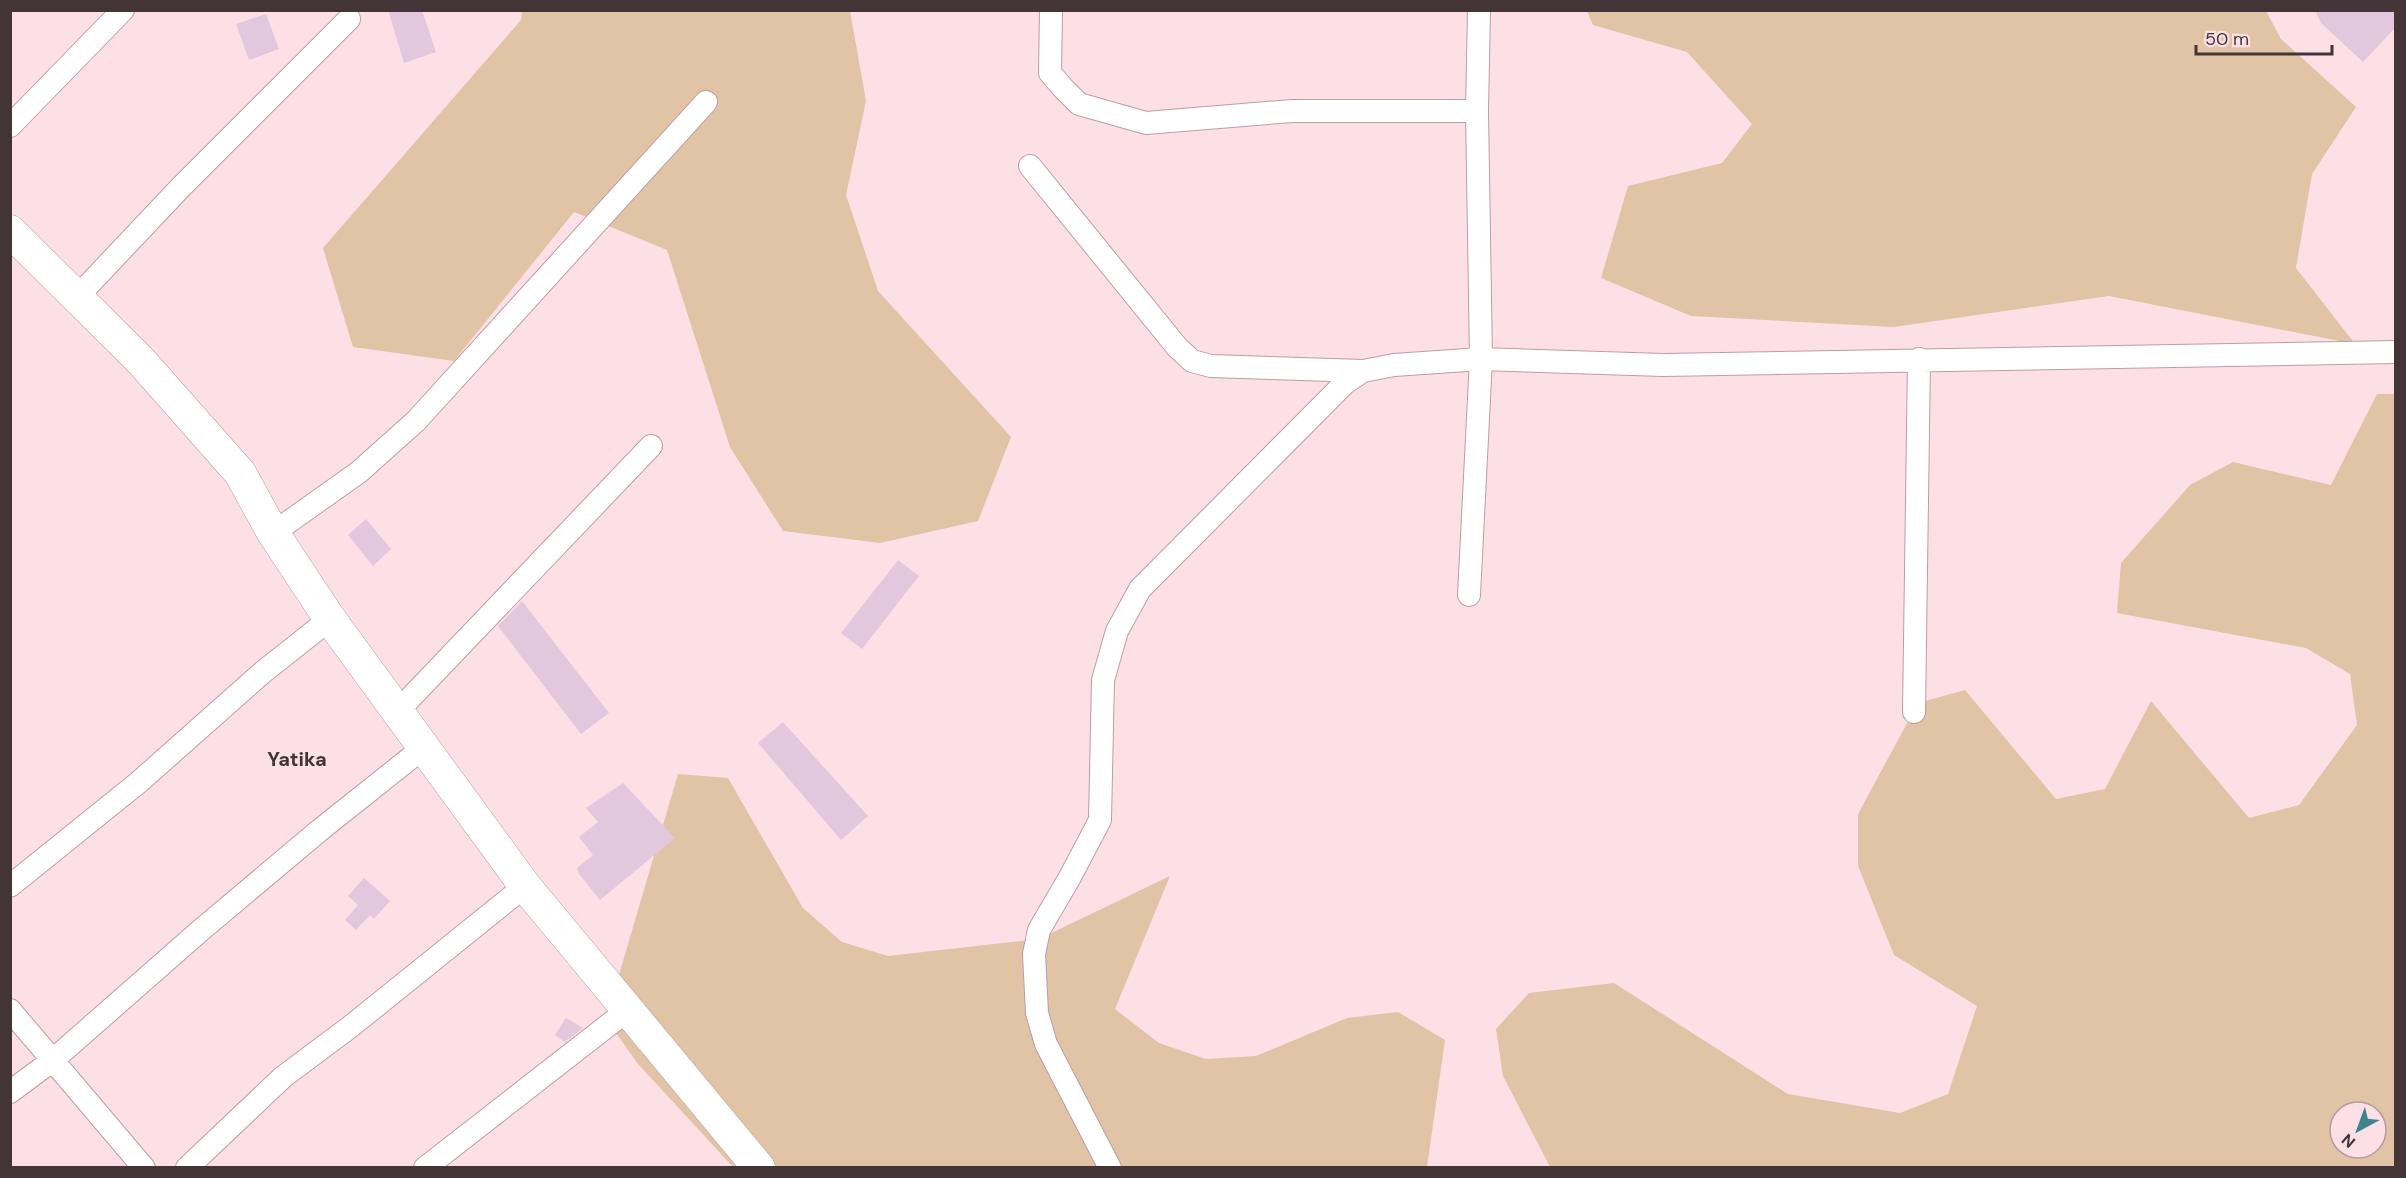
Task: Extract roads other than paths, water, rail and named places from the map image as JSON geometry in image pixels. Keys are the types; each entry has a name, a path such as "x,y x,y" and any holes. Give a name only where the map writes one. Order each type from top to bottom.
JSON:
{"main road":[{"path":"10,231 141,361 233,465 273,532 330,619 396,713 525,886 759,1167"}],"street":[{"path":"10,126 123,10"},
{"path":"1051,10 1050,72 1063,88 1079,104 1146,123 1292,111 1478,111"},
{"path":"1469,595 1481,359 1479,10"},
{"path":"77,297 181,187 349,20"},
{"path":"273,532 359,472 416,421 706,102"},
{"path":"1030,166 1177,347 1192,361 1211,366 1363,371 1394,365 1481,359 1663,365 2396,352"},
{"path":"1914,712 1919,359"},
{"path":"1110,1167 1046,1044 1037,1013 1034,981 1039,930 1070,878 1100,820 1103,680 1118,631 1140,589 1345,383 1363,371"},
{"path":"396,713 651,446"},
{"path":"10,886 139,782 263,672 330,619"},
{"path":"10,1092 53,1060 210,922 423,748"},
{"path":"187,1167 283,1077 350,1027 525,886"},
{"path":"425,1167 629,1009"},
{"path":"10,1010 144,1167"}],"district":[{"name":"Yatika","path":"297,759"}]}
